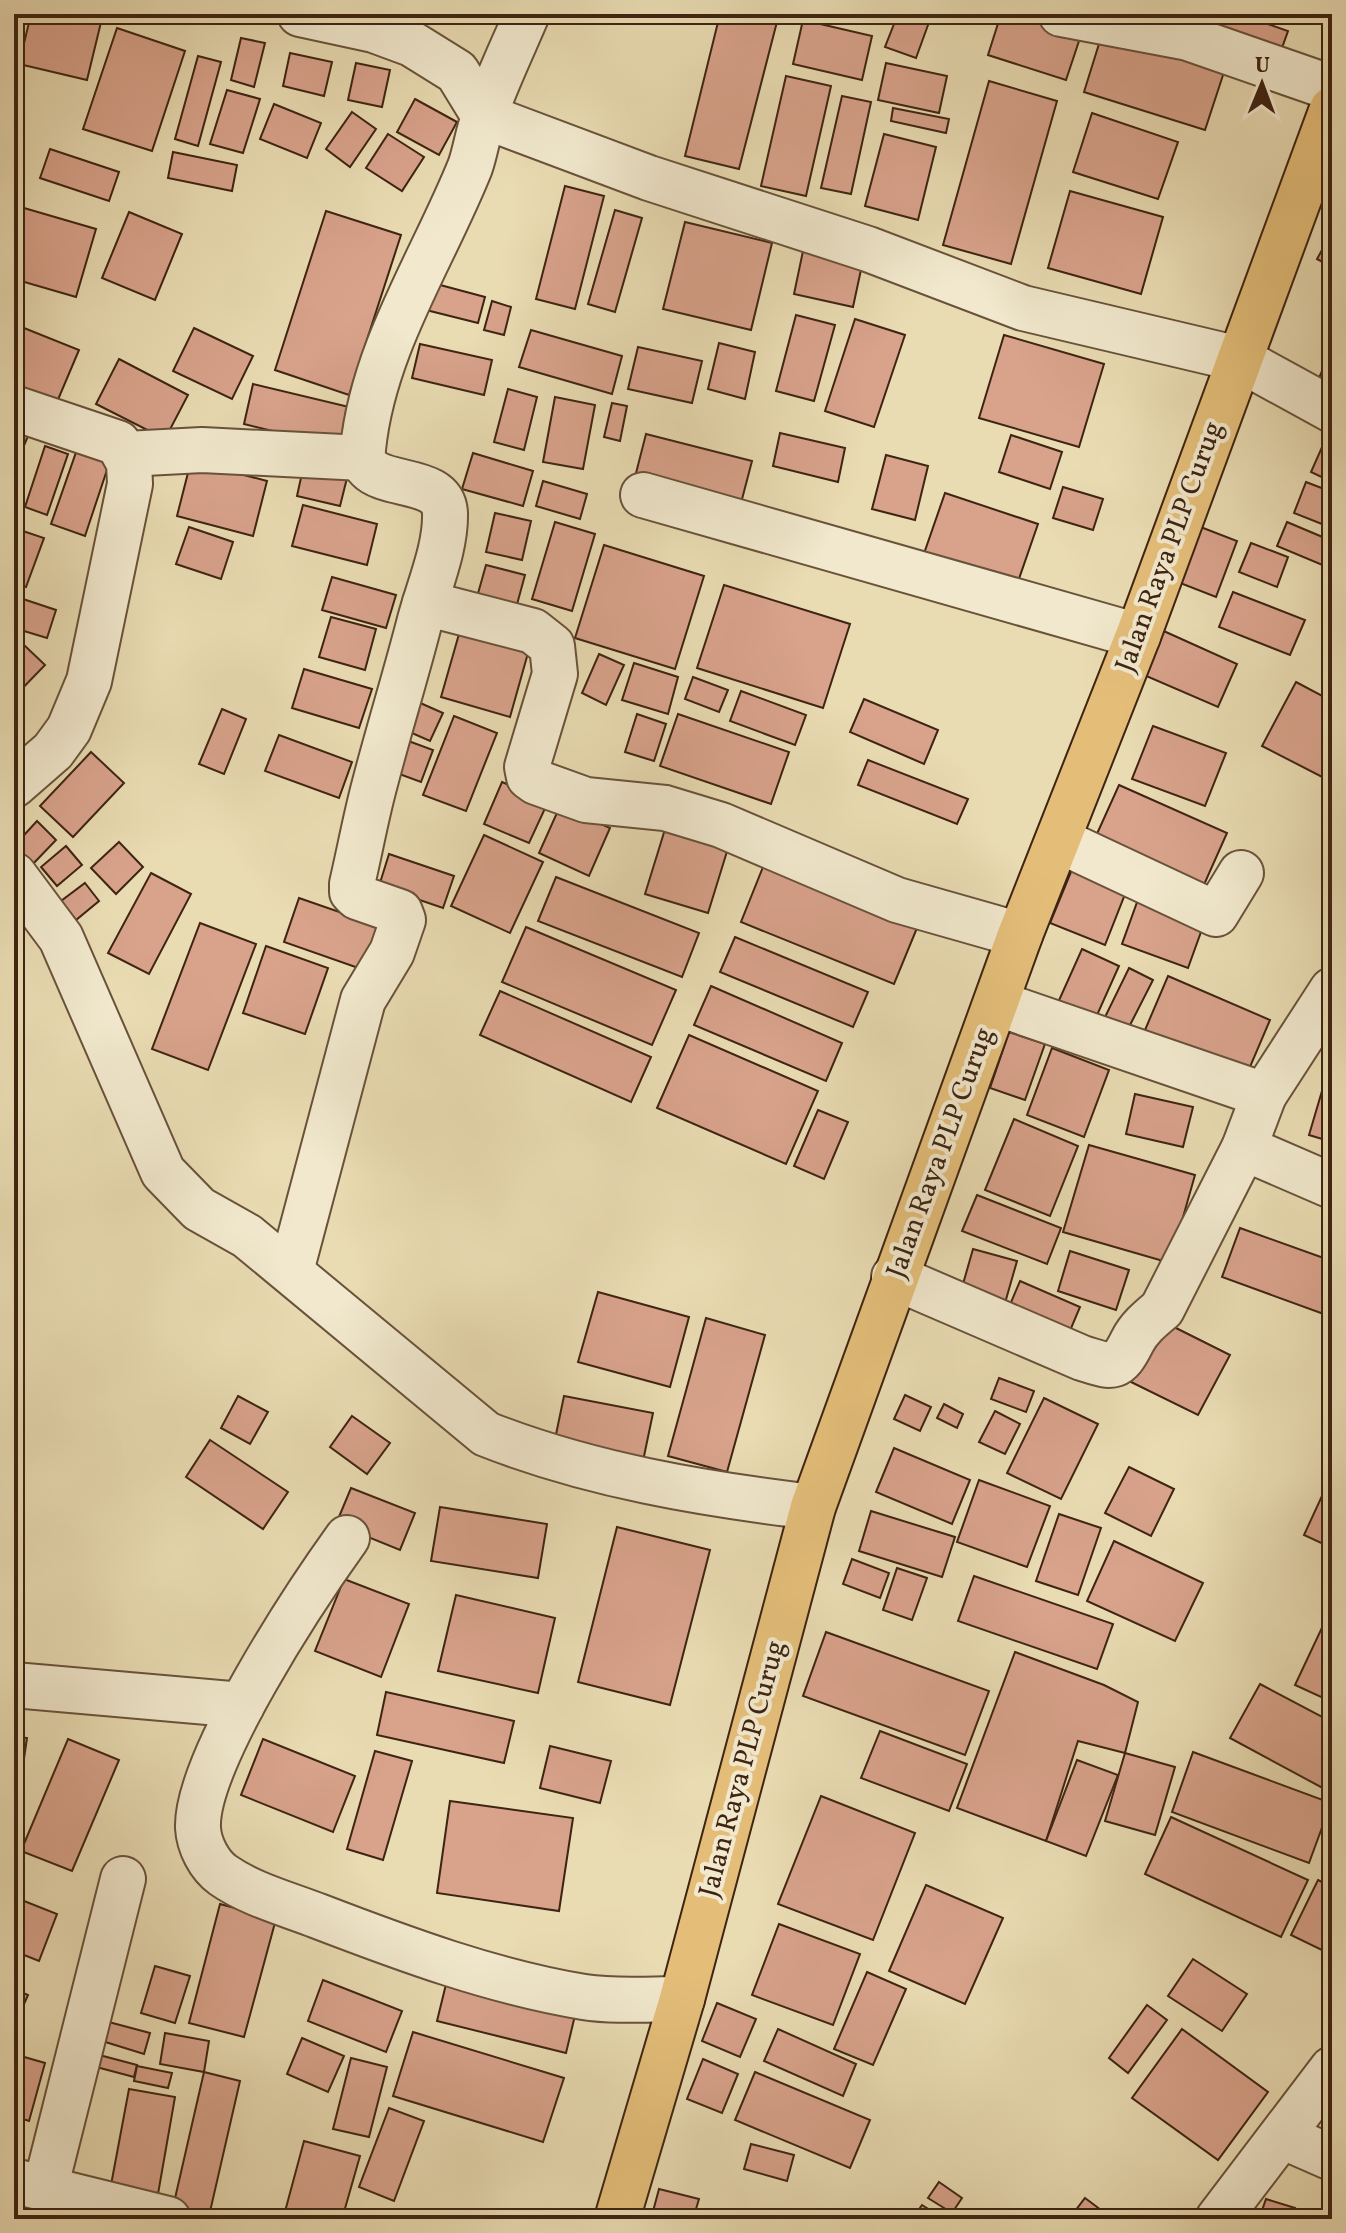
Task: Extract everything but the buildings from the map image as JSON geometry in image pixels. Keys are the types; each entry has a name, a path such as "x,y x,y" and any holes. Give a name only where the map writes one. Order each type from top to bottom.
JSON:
{"main road":[{"name":"Jalan Raya PLP Curug","path":"617,2219 682,1999 813,1507 1020,935 1138,636 1332,109"}],"street":[{"path":"300,14 374,30 412,44 457,72 484,116 649,178 839,239 1023,308 1239,359 1332,410"},
{"path":"291,1271 363,1000 392,952 403,920 400,912 357,897 352,892 352,884 374,785 438,554 445,513 443,504 432,491 375,473 363,458 373,396 403,312 470,166 484,116 527,14"},
{"path":"1061,14 1188,38 1332,88"},
{"path":"14,408 112,440 126,454 130,476 127,511 89,681 69,729 14,785"},
{"path":"126,454 202,450 363,458"},
{"path":"643,495 1138,636"},
{"path":"425,603 533,631 552,646 555,674 527,767 529,777 536,782 586,800 665,808 721,825 897,900 1020,935"},
{"path":"1058,840 1216,914 1241,873"},
{"path":"14,875 61,938 163,1172 199,1209 247,1236 486,1434 533,1452 594,1468 723,1496 813,1507"},
{"path":"894,1277 1082,1358 1107,1366 1118,1364 1126,1358 1144,1323 1162,1309 1244,1148 1264,1095 1332,990"},
{"path":"996,1003 1264,1095"},
{"path":"1244,1148 1332,1186"},
{"path":"347,1538 310,1590 242,1705 201,1797 198,1829 205,1854 222,1874 261,1894 427,1958 586,1997 682,1999"},
{"path":"14,1685 242,1705"},
{"path":"123,1879 30,2185 168,2219"},
{"path":"1218,2219 1284,2137 1332,2069"},
{"path":"1284,2137 1332,2158"}]}
